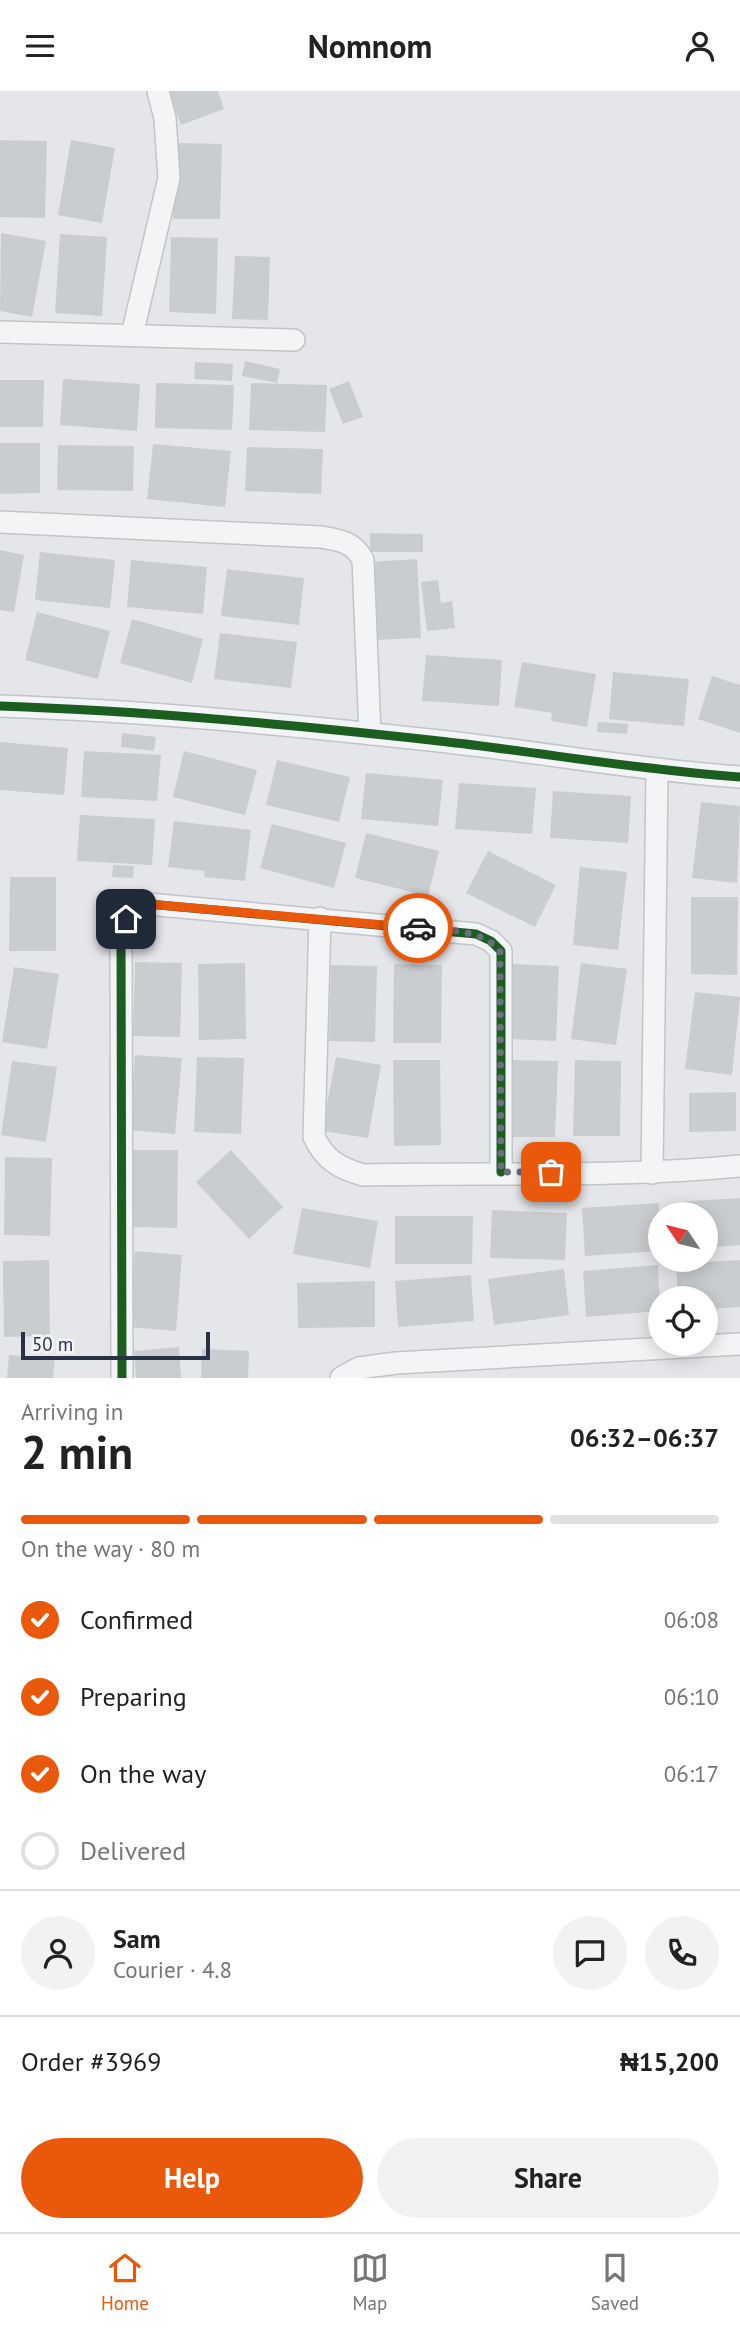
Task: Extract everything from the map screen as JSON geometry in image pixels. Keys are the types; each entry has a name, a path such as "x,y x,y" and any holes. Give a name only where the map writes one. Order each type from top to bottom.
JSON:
{"street":[{"path":"132,335 169,178 165,118 158,91"},
{"path":"0,332 294,340"},
{"path":"0,523 342,540 357,549 363,560 370,734"},
{"path":"0,706 127,711 370,734 657,771 740,777"},
{"path":"652,1173 657,771"},
{"path":"122,1378 121,934 126,919 134,910 148,904 320,918 475,934 491,941 500,951 501,1172"},
{"path":"320,918 314,1137 323,1155 344,1170 363,1175 652,1173 740,1166"},
{"path":"341,1378 359,1368 396,1363 740,1344"}],"building":[{"path":"168,91 218,91 224,109 181,125"},
{"path":"0,140 47,141 45,218 0,217"},
{"path":"71,140 115,148 102,223 58,215"},
{"path":"176,143 222,144 220,219 173,219"},
{"path":"1,233 46,241 32,317 0,311"},
{"path":"60,234 107,237 102,316 55,313"},
{"path":"171,237 218,238 216,314 169,312"},
{"path":"235,256 270,257 268,320 232,319"},
{"path":"245,361 280,369 277,383 242,376"},
{"path":"195,362 233,364 232,381 194,379"},
{"path":"63,379 140,384 137,431 60,425"},
{"path":"0,380 44,380 43,427 0,427"},
{"path":"349,381 363,417 343,424 329,389"},
{"path":"156,383 234,385 232,430 155,428"},
{"path":"251,383 327,385 325,432 249,430"},
{"path":"0,443 40,443 40,493 0,494"},
{"path":"153,444 231,451 225,507 147,499"},
{"path":"58,445 134,446 133,491 57,490"},
{"path":"247,447 323,449 321,494 245,491"},
{"path":"370,533 423,534 423,552 370,552"},
{"path":"0,550 24,555 14,612 0,610"},
{"path":"40,552 115,560 110,608 35,600"},
{"path":"417,559 421,638 374,640 371,562"},
{"path":"131,560 207,567 203,614 127,607"},
{"path":"227,569 304,578 299,625 221,616"},
{"path":"438,580 441,603 452,601 455,628 427,631 421,582"},
{"path":"37,612 110,631 98,679 25,660"},
{"path":"132,619 203,639 192,683 120,663"},
{"path":"220,633 297,642 291,688 214,679"},
{"path":"426,655 502,660 499,706 422,701"},
{"path":"522,662 596,674 587,727 551,721 552,713 514,707"},
{"path":"613,672 689,679 684,726 609,719"},
{"path":"712,676 740,685 740,733 698,719"},
{"path":"598,722 628,724 627,734 597,732"},
{"path":"122,733 156,737 154,751 121,747"},
{"path":"0,742 68,748 64,795 0,790"},
{"path":"84,751 161,755 157,801 81,797"},
{"path":"184,751 257,770 245,815 173,797"},
{"path":"277,760 350,777 339,822 266,805"},
{"path":"366,773 443,780 438,826 361,819"},
{"path":"459,783 536,788 532,834 455,829"},
{"path":"553,791 631,796 628,843 550,838"},
{"path":"701,802 740,806 737,883 692,878"},
{"path":"80,815 155,819 152,865 77,861"},
{"path":"174,821 251,830 245,881 204,877 205,871 168,867"},
{"path":"272,824 346,843 334,888 260,868"},
{"path":"366,833 439,851 428,896 355,878"},
{"path":"488,851 556,885 535,927 466,893"},
{"path":"113,865 134,866 133,878 112,877"},
{"path":"580,867 627,872 618,950 573,945"},
{"path":"10,877 56,877 56,951 9,951"},
{"path":"691,897 738,897 737,975 691,974"},
{"path":"135,962 182,963 180,1037 133,1036"},
{"path":"245,963 246,1039 199,1040 198,964"},
{"path":"581,963 627,969 616,1045 571,1039"},
{"path":"394,964 442,965 441,1043 393,1043"},
{"path":"512,964 559,966 556,1041 510,1039"},
{"path":"331,965 377,966 375,1042 329,1041"},
{"path":"14,967 59,974 47,1049 2,1042"},
{"path":"695,992 740,997 732,1075 685,1069"},
{"path":"135,1055 182,1058 175,1134 129,1130"},
{"path":"197,1057 244,1058 241,1134 194,1132"},
{"path":"336,1057 381,1065 368,1138 322,1131"},
{"path":"393,1060 440,1060 441,1145 394,1146"},
{"path":"512,1060 558,1061 555,1137 509,1137"},
{"path":"575,1060 621,1061 620,1136 573,1136"},
{"path":"12,1061 57,1067 46,1142 1,1135"},
{"path":"736,1092 736,1131 689,1132 689,1093"},
{"path":"131,1150 178,1150 177,1228 130,1227"},
{"path":"231,1150 283,1207 249,1239 196,1182"},
{"path":"5,1157 52,1158 50,1236 4,1235"},
{"path":"740,1198 740,1245 718,1247 718,1202 676,1202"},
{"path":"648,1204 648,1252 585,1256 582,1208"},
{"path":"302,1208 378,1221 370,1268 293,1254"},
{"path":"492,1210 567,1213 565,1260 490,1258"},
{"path":"395,1216 473,1216 472,1264 395,1264"},
{"path":"135,1251 182,1255 176,1331 130,1327"},
{"path":"49,1260 50,1336 4,1337 3,1261"},
{"path":"740,1260 740,1307 718,1308 718,1286 677,1286 676,1272 718,1272 718,1261"},
{"path":"648,1266 648,1272 658,1272 659,1286 648,1286 648,1312 586,1317 583,1271"},
{"path":"564,1269 569,1315 494,1325 488,1279"},
{"path":"471,1275 474,1321 398,1327 395,1281"},
{"path":"375,1281 375,1327 298,1328 297,1283"},
{"path":"179,1347 181,1378 136,1378 134,1351"},
{"path":"202,1349 249,1351 248,1378 201,1378"},
{"path":"9,1355 55,1358 53,1378 7,1378"}],"cycle path":[{"path":"0,706 110,711 275,724 740,777"},
{"path":"122,1378 121,934 128,919 142,907 148,904 476,934 491,941 501,951 501,1172"}],"way so far":[{"path":"418,928 475,934 491,941 500,951 501,1172 551,1172"}],"route":[{"path":"126,919 134,910 148,904 418,928"}]}
